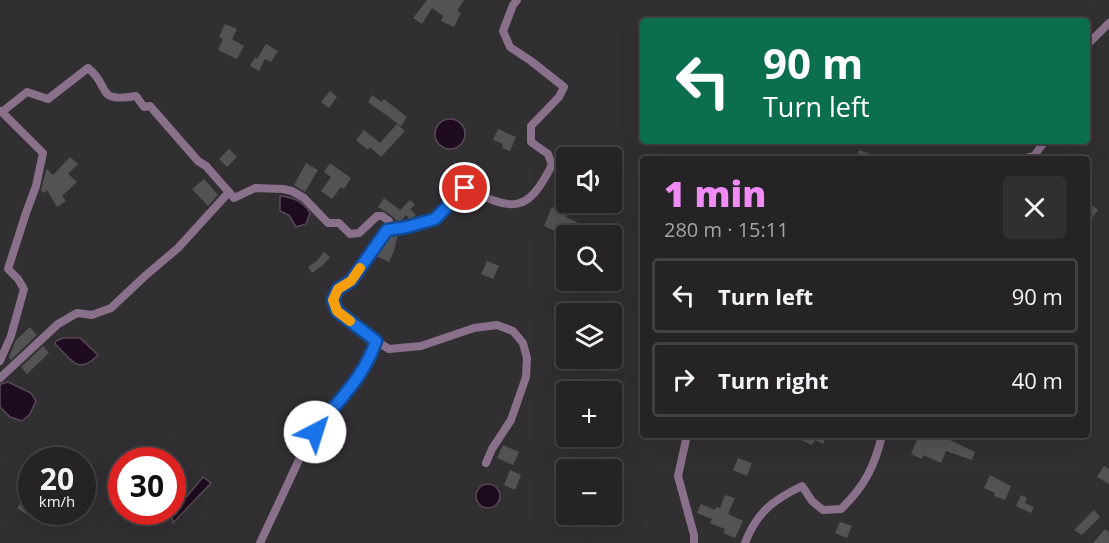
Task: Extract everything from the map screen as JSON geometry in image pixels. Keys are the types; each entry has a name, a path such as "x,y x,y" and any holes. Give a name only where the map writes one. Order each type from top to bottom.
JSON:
{"street":[{"path":"387,230 435,219 465,188 505,205 521,203 540,189 552,165 548,154 531,142 531,126 559,97 564,87 510,47 503,31 517,0"},
{"path":"1090,42 1109,23"},
{"path":"0,361 11,336 24,289 8,269 36,186 43,153 1,112 27,92 48,99 88,68 96,74 105,94 117,99 135,96 144,106 150,106 234,198 255,188 283,189 299,195 328,223 339,223 350,234 359,233 376,216 382,216 389,221 387,230 351,281 338,289 333,300 337,311 376,341 389,349 421,346 474,328 497,325 513,332 523,343 526,377 511,420 492,449 486,463"},
{"path":"0,378 58,324 77,313 92,315 111,308 178,248 229,192"},
{"path":"260,543 306,445 324,419 358,379 371,358 376,341"},
{"path":"686,438 678,476 694,535 694,543"},
{"path":"745,543 749,531 762,511 780,496 802,486 812,501 823,510 841,509 854,497 870,472 877,459 881,438"}],"shaded area":[{"path":"450,119 456,120 464,128 464,140 456,148 450,149 444,148 436,140 435,134 436,128 444,120"},
{"path":"280,196 293,199 304,206 310,213 306,224 296,227 289,215 280,211"},
{"path":"63,338 80,338 98,355 85,364 74,363 55,344"},
{"path":"8,382 31,393 36,401 30,414 22,421 10,417 0,407 0,386"},
{"path":"203,477 211,483 186,509 186,497"},
{"path":"488,484 496,488 500,496 496,504 488,508 480,504 476,496 480,488"}],"building":[{"path":"427,0 464,0 457,11 461,13 454,27 441,21 443,16 432,8 422,24 413,18"},
{"path":"225,24 237,29 232,39 244,46 237,59 218,50 223,39 219,37"},
{"path":"266,44 278,51 271,62 265,59 259,71 250,66"},
{"path":"330,91 337,97 329,108 321,102"},
{"path":"372,95 382,102 384,99 407,117 401,126 368,102"},
{"path":"397,124 405,131 381,157 370,147 368,150 356,140 364,130 380,143"},
{"path":"498,129 516,137 510,151 502,148 503,144 493,140"},
{"path":"229,149 237,157 227,167 219,159"},
{"path":"859,150 876,156 857,156"},
{"path":"70,157 78,164 68,174 77,182 62,196 66,201 57,207 47,190 44,193 41,191 46,170 53,175"},
{"path":"306,163 318,170 305,192 294,185"},
{"path":"330,163 351,178 344,189 341,187 332,199 321,191 331,177 324,172"},
{"path":"204,179 218,195 208,206 192,189"},
{"path":"384,198 400,210 410,200 415,205 410,209 416,215 410,220 406,215 398,222 378,207"},
{"path":"1090,204 1098,210 1090,221"},
{"path":"552,207 556,209 556,213 567,213 566,217 577,222 576,225 556,225 556,231 544,226"},
{"path":"398,234 389,262 376,256 390,236"},
{"path":"324,252 330,257 312,273 308,267"},
{"path":"487,261 499,266 493,279 481,274"},
{"path":"30,327 37,335 11,360 9,357 8,359 16,340"},
{"path":"43,346 49,353 27,374 21,367"},
{"path":"802,438 826,438 823,444 815,440 812,445 801,440"},
{"path":"918,438 946,438 975,452 972,460 946,451 941,463 923,455 922,459 911,454"},
{"path":"503,445 519,452 513,465 497,458"},
{"path":"738,458 752,463 747,476 733,470"},
{"path":"1104,466 1109,469 1109,484 1097,477"},
{"path":"510,470 521,475 515,490 504,485"},
{"path":"990,475 1011,486 1005,500 994,496 995,493 984,488"},
{"path":"725,495 735,498 728,514 743,521 735,538 723,533 725,529 710,523 712,519 697,513 701,504 715,510 716,507 720,508"},
{"path":"1021,495 1027,498 1025,503 1034,507 1031,513 1016,506"},
{"path":"1094,510 1100,517 1082,535 1074,530"},
{"path":"840,522 852,526 847,538 835,533"},
{"path":"1105,529 1109,532 1109,543 1093,543"}],"slow traffic":[{"path":"350,321 337,311 333,300 338,289 351,281 360,268"}],"route":[{"path":"315,432 358,379 371,358 376,341 337,311 333,300 338,289 351,281 387,230 435,219 465,188"}]}
